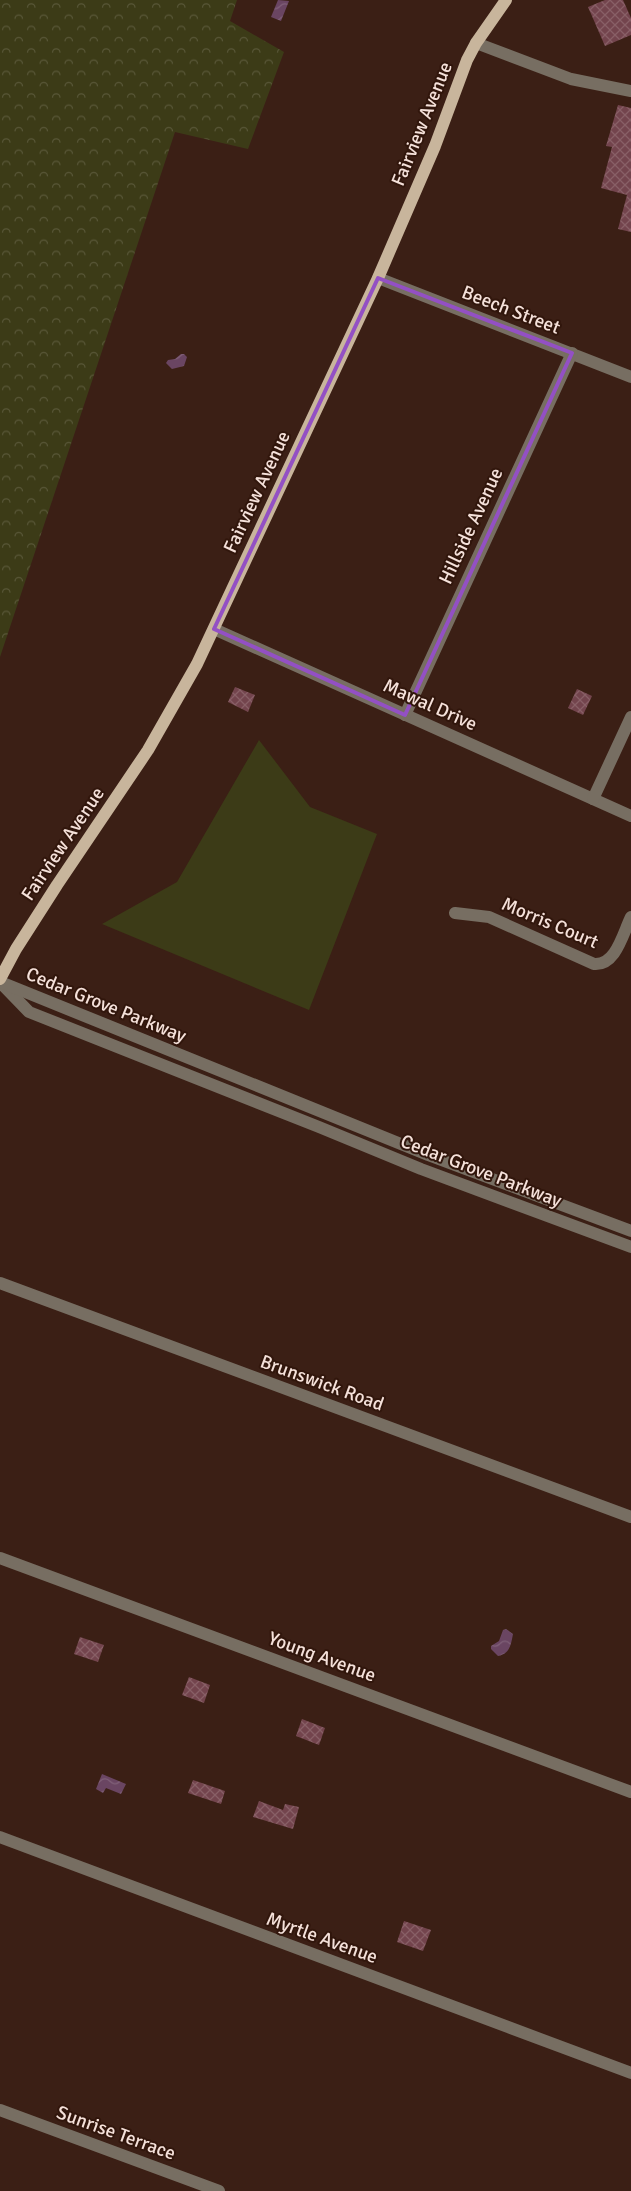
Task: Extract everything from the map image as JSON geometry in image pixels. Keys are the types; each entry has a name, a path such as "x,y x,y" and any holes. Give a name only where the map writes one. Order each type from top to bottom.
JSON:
{"main road":[{"name":"Fairview Avenue","path":"0,981 16,950 57,885 148,750 214,629 378,278 435,146 468,60 476,43 506,0"}],"street":[{"path":"476,43 571,78 631,91"},
{"name":"Beech Street","path":"378,278 631,377"},
{"name":"Hillside Avenue","path":"405,715 572,353"},
{"name":"Mawal Drive","path":"214,629 631,816"},
{"path":"593,799 631,717"},
{"name":"Morris Court","path":"455,912 489,917 600,965 606,963 613,956 631,917"},
{"name":"Cedar Grove Parkway","path":"0,981 384,1138 631,1231"},
{"name":"Cedar Grove Parkway","path":"0,981 29,1012 378,1152 631,1247"},
{"name":"Cedar Grove Parkway","path":"193,1077 199,1063"},
{"name":"Cedar Grove Parkway","path":"378,1152 384,1138"},
{"name":"Cedar Grove Parkway","path":"570,1224 575,1210"},
{"name":"Brunswick Road","path":"0,1283 631,1518"},
{"name":"Young Avenue","path":"0,1558 631,1792"},
{"name":"Myrtle Avenue","path":"0,1838 631,2073"},
{"name":"Sunrise Terrace","path":"0,2110 219,2191"}],"highlighted area":[{"path":"378,278 572,353 405,715 214,629"}],"green space":[{"path":"0,0 237,0 230,21 284,52 248,149 175,132 0,657"},
{"path":"259,740 310,807 377,834 309,1010 102,924 177,882"}],"water":[{"path":"278,0 289,1 281,21 271,17"},
{"path":"181,354 187,357 184,366 172,369 166,363 168,360 175,359"},
{"path":"506,1629 513,1634 511,1645 505,1653 498,1656 491,1649 491,1646 499,1641 503,1630"},
{"path":"102,1774 126,1784 121,1794 106,1788 103,1793 96,1789"}],"building":[{"path":"605,0 623,0 631,18 631,35 605,46 588,7"},
{"path":"618,105 631,108 631,232 618,229 627,195 601,188 612,147 606,146"},
{"path":"235,687 255,695 248,712 228,702"},
{"path":"577,689 592,696 583,715 568,708"},
{"path":"80,1637 104,1645 98,1662 74,1654"},
{"path":"189,1677 210,1685 204,1703 182,1695"},
{"path":"302,1719 325,1728 319,1745 296,1736"},
{"path":"193,1780 225,1791 221,1804 188,1793"},
{"path":"259,1801 283,1810 285,1804 299,1807 293,1829 253,1817"},
{"path":"404,1921 431,1930 423,1951 397,1942"}]}
